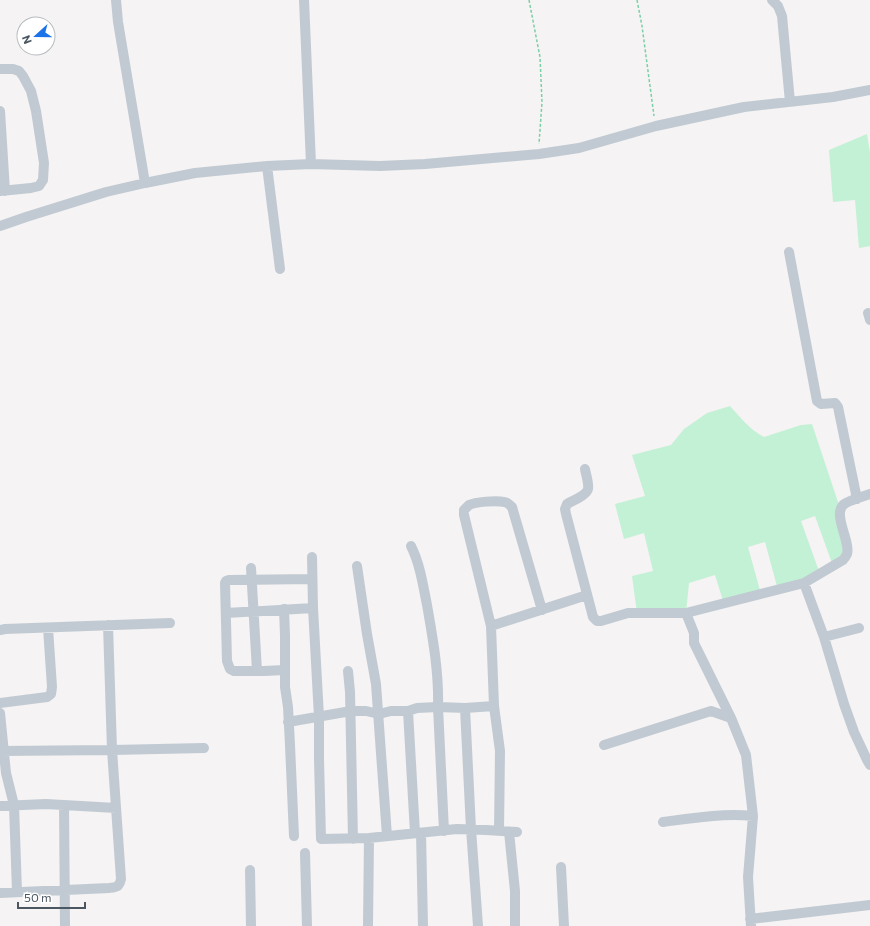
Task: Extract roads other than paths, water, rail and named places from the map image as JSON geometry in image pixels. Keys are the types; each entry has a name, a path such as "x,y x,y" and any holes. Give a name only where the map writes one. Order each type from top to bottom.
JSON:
{"street":[{"path":"116,0 118,22 145,182"},
{"path":"304,0 311,164"},
{"path":"772,0 778,6 782,16 790,102"},
{"path":"0,69 13,69 19,71 24,76 31,91 36,111 44,163 43,180 39,186 2,191 0,111"},
{"path":"0,226 106,192 145,182 195,173 267,166 311,164 380,166 425,164 539,154 579,148 656,126 744,107 833,97 870,90"},
{"path":"267,166 280,269"},
{"path":"789,252 817,401 821,404 835,404 838,407 857,499"},
{"path":"585,469 588,488 587,492 566,504 565,509 593,618 597,621 628,613 686,613 804,583 844,560 847,554 847,548 840,516 840,508 845,503 870,494"},
{"path":"515,926 515,891 494,706 491,626 464,515 464,510 468,505 497,501 508,503 512,507 542,610"},
{"path":"411,546 416,557 430,625 439,691 438,707 444,831"},
{"path":"312,557 312,608 319,717 321,839 369,838 471,829 509,832"},
{"path":"357,566 376,684 387,836"},
{"path":"251,568 256,671"},
{"path":"285,670 234,671 230,668 227,661 225,583 226,581 312,579"},
{"path":"804,583 824,637 854,732 866,760 870,765"},
{"path":"491,626 587,595"},
{"path":"226,612 312,608"},
{"path":"284,609 285,687 288,707 294,836"},
{"path":"686,613 694,633 694,643 731,718 746,756 753,816 748,877 751,923 870,905"},
{"path":"0,630 170,623"},
{"path":"0,893 109,888 116,887 120,884 121,879 112,750 108,625"},
{"path":"0,703 47,698 51,694 52,687 48,628"},
{"path":"824,637 858,628"},
{"path":"348,670 351,712 353,839"},
{"path":"288,722 351,712 366,711 379,714 391,711 408,711 417,708 465,708 494,706"},
{"path":"465,708 471,829 478,926"},
{"path":"408,711 418,833 423,926"},
{"path":"604,745 711,711 731,718"},
{"path":"0,713 2,751 14,805 17,892"},
{"path":"2,751 204,748"},
{"path":"0,806 64,805 116,808"},
{"path":"64,805 64,926"},
{"path":"664,822 735,814 753,816"},
{"path":"368,926 369,838"},
{"path":"305,853 307,926"},
{"path":"561,867 564,926"},
{"path":"250,870 251,926"}]}
